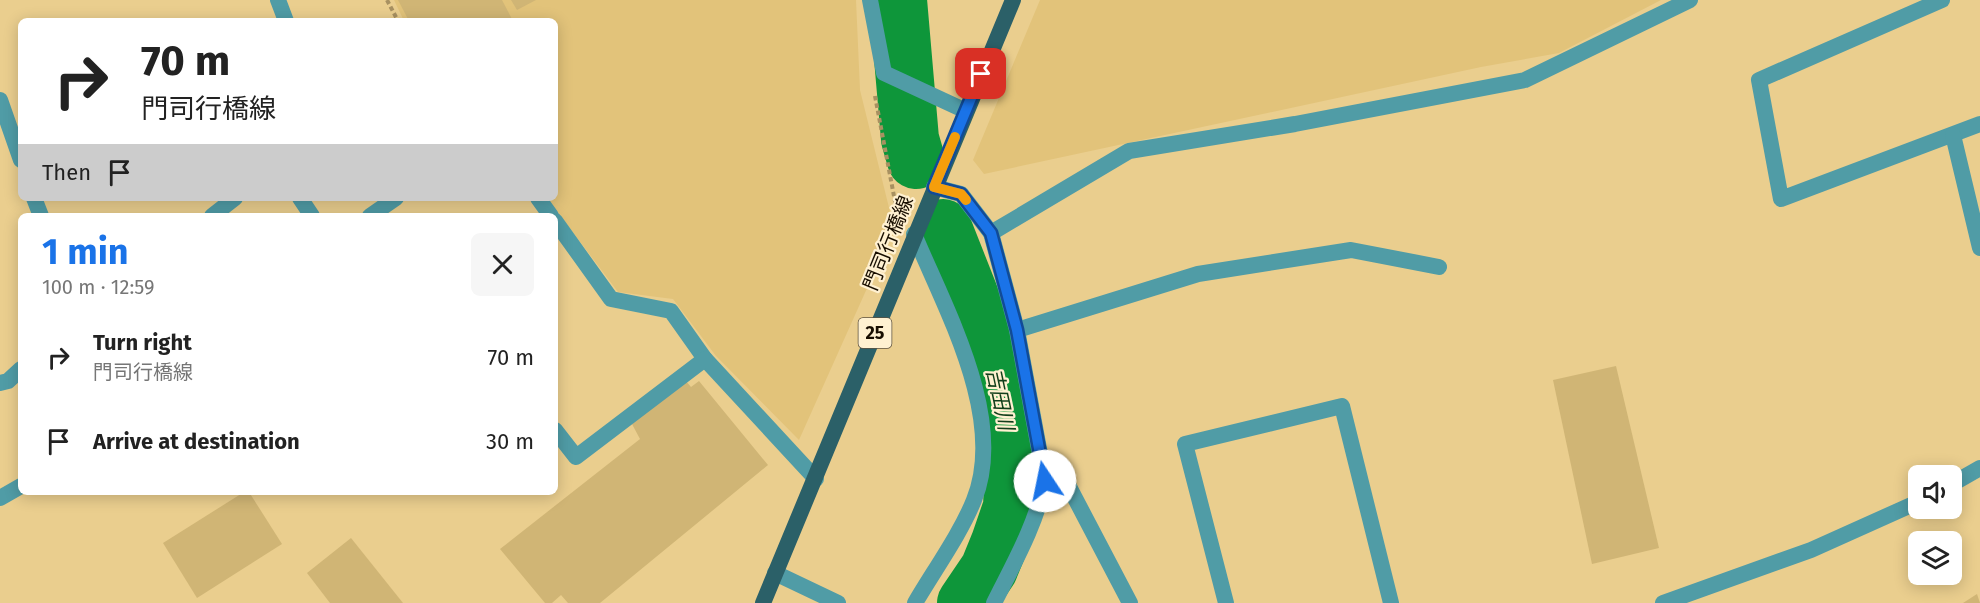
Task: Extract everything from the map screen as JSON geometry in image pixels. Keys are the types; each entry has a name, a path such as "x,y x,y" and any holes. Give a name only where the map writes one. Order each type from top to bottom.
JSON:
{"main road":[{"name":"門司行橋線","path":"763,603 816,479 964,110 1013,0"}],"street":[{"path":"278,0 285,18"},
{"path":"870,0 883,69 964,110"},
{"path":"991,233 1129,151 1295,124 1525,80 1690,0"},
{"path":"1942,0 1759,80 1781,199 1980,124"},
{"path":"0,100 18,151"},
{"path":"1953,135 1980,248"},
{"path":"934,187 961,194 991,233 1017,330 1045,481 1036,515 994,603"},
{"path":"216,213 231,201"},
{"path":"374,213 392,201"},
{"path":"558,225 612,299 671,311 705,359 816,479"},
{"path":"914,234 971,373 984,427 984,465 974,501 915,603"},
{"path":"1017,330 1198,274 1351,250 1439,267"},
{"path":"558,434 576,457 705,359"},
{"path":"0,384 8,381 18,372"},
{"path":"1226,603 1185,444 1342,406 1391,603"},
{"path":"1962,478 1980,468"},
{"path":"1045,481 1066,481 1130,603"},
{"path":"0,498 18,488"},
{"path":"1663,603 1811,550 1908,506"},
{"path":"776,573 838,603"}],"path":[{"path":"387,0 396,18"},
{"path":"883,69 873,88 899,219"}],"shaded area":[{"path":"394,0 856,0 860,90 894,228 799,440 716,356 673,299 618,292 549,201 558,201 558,18 403,18"},
{"path":"1040,0 1661,0 1559,53 1481,67 984,174 973,160"}],"building":[{"path":"398,0 502,0 511,18 407,18"},
{"path":"511,0 536,0 517,10"},
{"path":"1616,366 1659,548 1592,564 1553,380"},
{"path":"685,380 691,387 699,381 768,465 600,603 568,603 561,595 552,603 545,603 500,549 640,439 632,424"},
{"path":"239,495 251,495 282,544 197,598 163,543"},
{"path":"351,538 403,603 330,603 307,573"},
{"path":"1977,594 1980,603 1963,603"}],"waterway":[{"name":"吉田川","path":"898,0 910,139 916,160"},
{"name":"吉田川","path":"943,228 990,347 1009,443 1013,483 1012,507 1000,542 989,569 966,603"}],"slow traffic":[{"path":"955,137 934,187 961,194 966,200"}],"route":[{"path":"981,74 934,187 961,194 991,233 1017,330 1045,481"}]}
